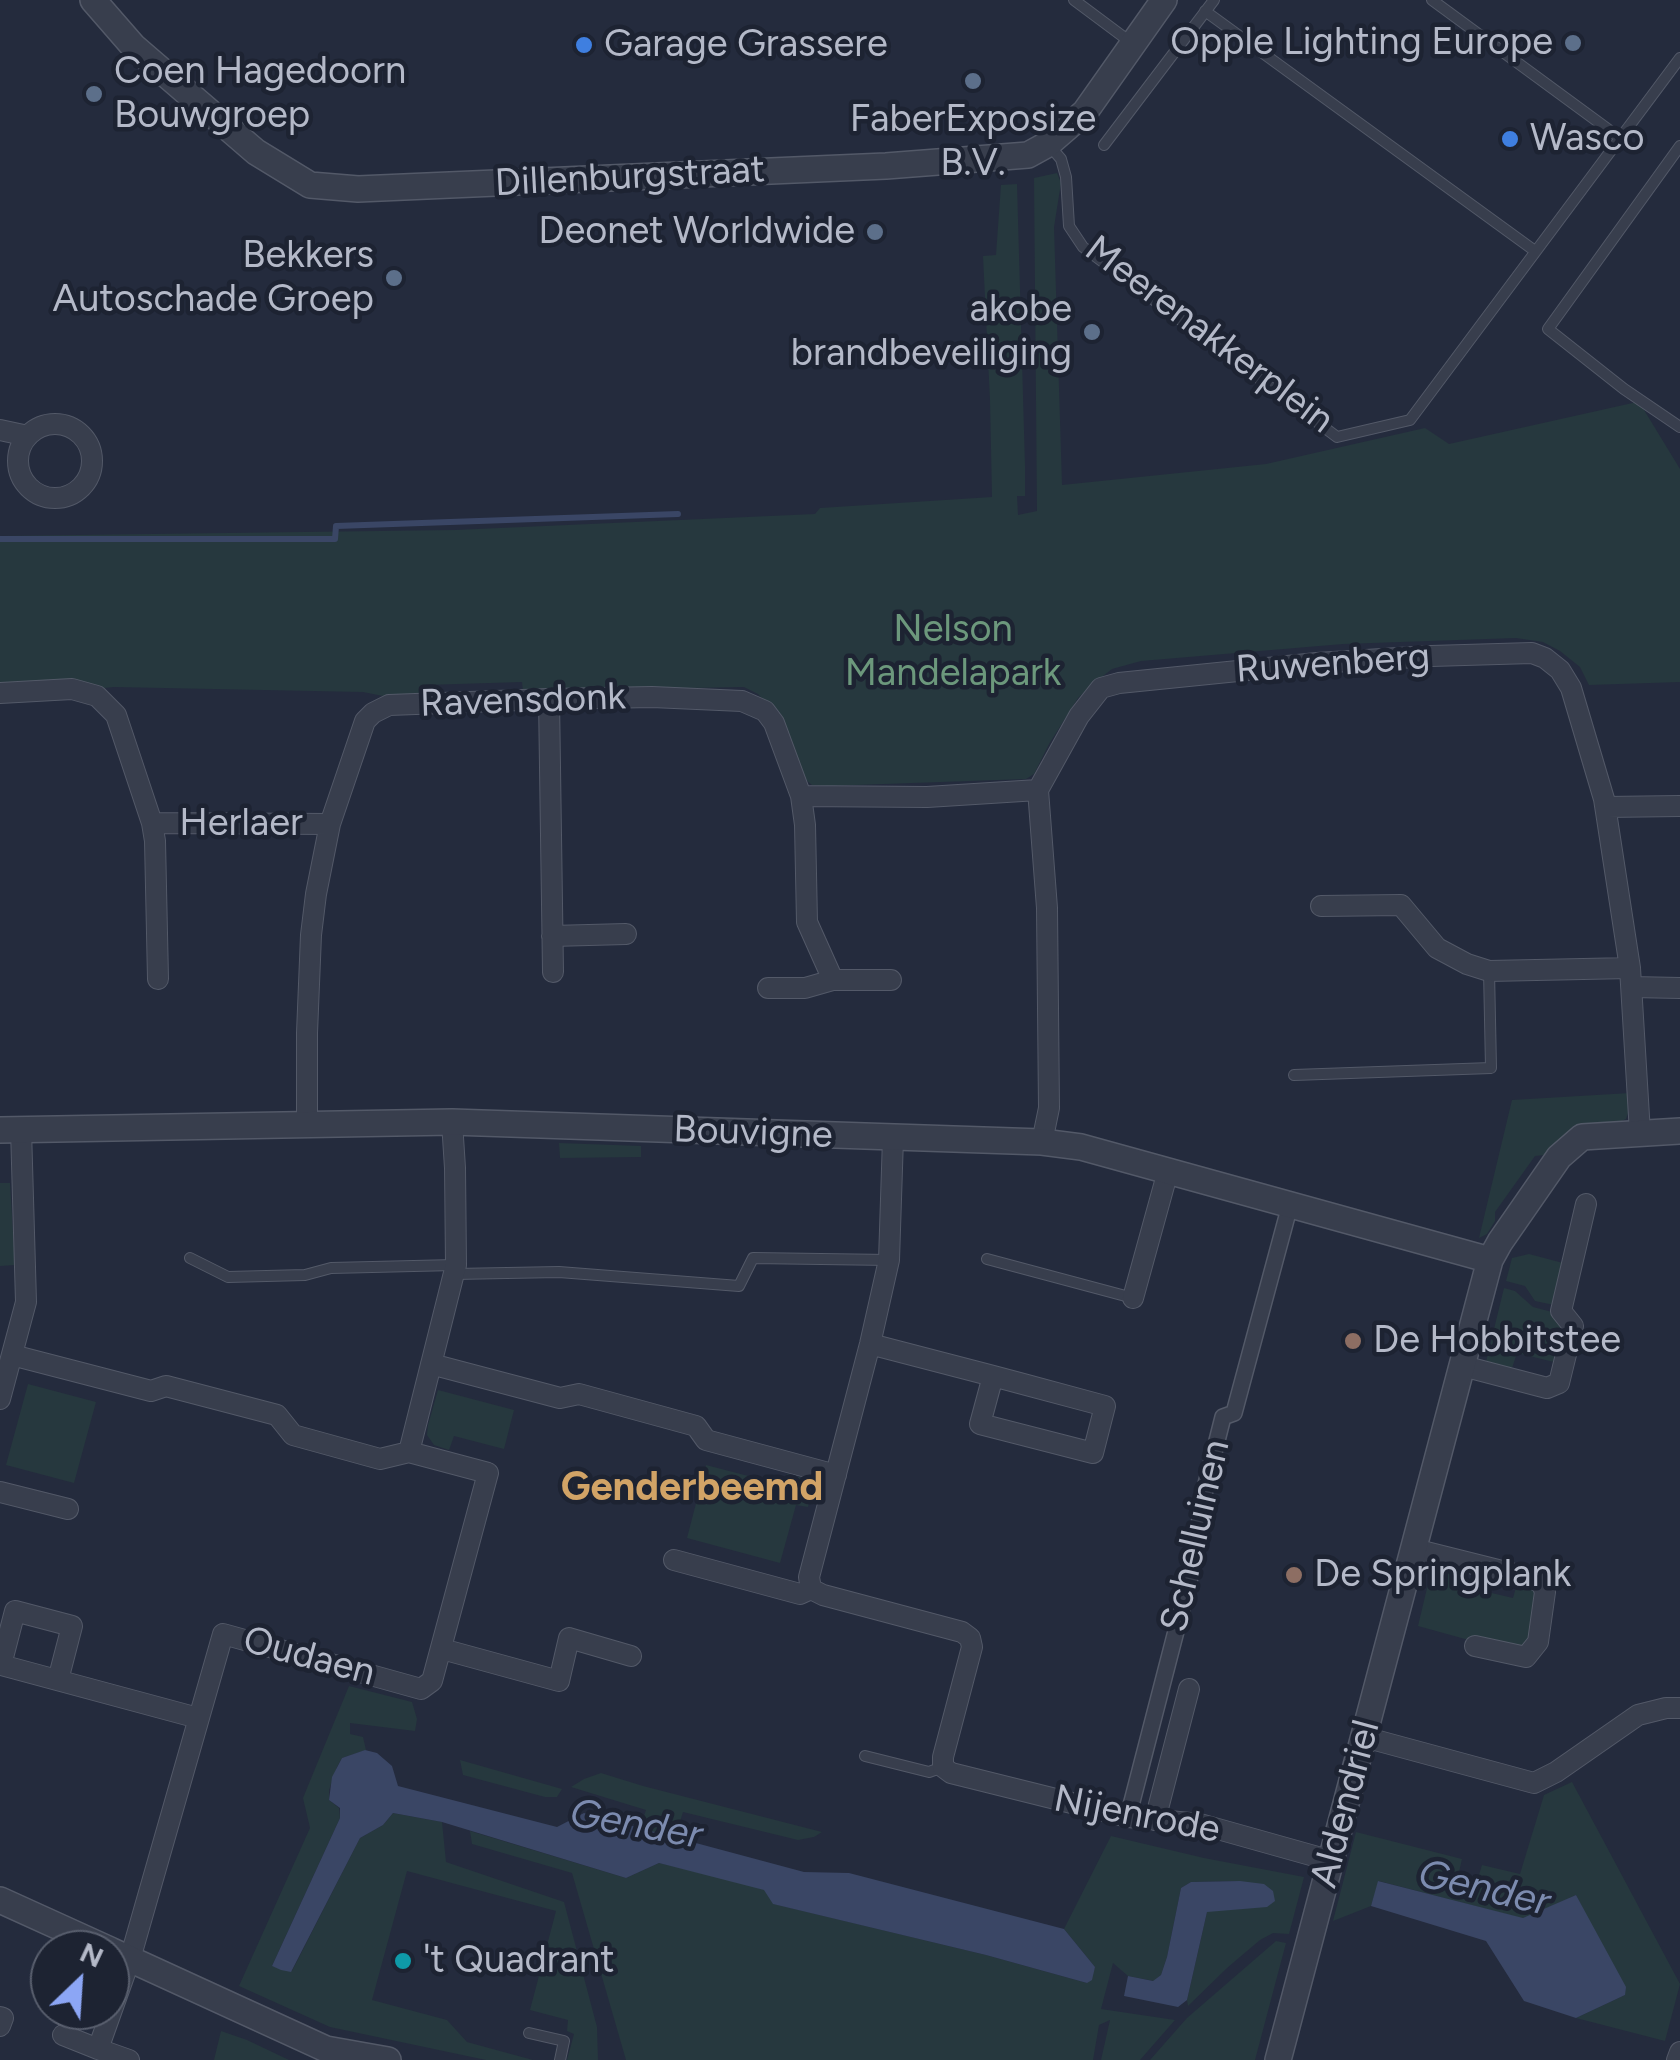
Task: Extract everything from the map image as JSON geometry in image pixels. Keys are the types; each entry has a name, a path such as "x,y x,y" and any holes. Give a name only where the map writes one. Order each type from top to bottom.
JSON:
{"street":[{"name":"Dillenburgstraat","path":"93,0 133,46 256,152 310,185 358,189 886,166 1028,155 1048,144 1085,112 1164,0"},
{"path":"0,430 28,436"},
{"name":"Ruwenberg","path":"1038,790 1088,702 1101,688 1119,683 1431,656 1532,654 1545,658 1560,670 1571,688 1606,807 1631,977 1640,1133"},
{"name":"Herlaer","path":"0,693 72,689 97,696 116,715 152,824 330,824"},
{"name":"Ravensdonk","path":"308,1124 307,1033 316,894 330,824 365,721 389,705 652,697 742,701 765,711 774,723 802,796 807,922 833,980"},
{"path":"549,698 553,972"},
{"path":"802,796 927,797 1038,790 1046,908 1049,1108 1042,1142"},
{"path":"1606,807 1680,806"},
{"path":"152,824 158,979"},
{"path":"1321,906 1401,905 1437,948 1489,971 1631,977 1680,988"},
{"path":"552,936 626,934"},
{"path":"768,988 805,988 833,980 891,980"},
{"path":"409,1452 455,1269 456,1168 452,1122"},
{"name":"Bouvigne","path":"11,1130 452,1122 1042,1142 1081,1147 1490,1260"},
{"path":"0,1399 26,1302 11,1130"},
{"name":"Aldendriel","path":"1278,2060 1490,1260 1559,1157 1582,1137 1680,1131"},
{"path":"810,1589 809,1577 889,1260 892,1138"},
{"path":"1133,1298 1168,1171"},
{"name":"Schelluinen","path":"1128,1817 1190,1578 1206,1484 1223,1417 1234,1413 1290,1204"},
{"path":"1462,1366 1547,1388 1559,1383 1572,1326 1561,1312 1586,1204"},
{"path":"870,1344 993,1376 1105,1406 1093,1453 980,1424 993,1376"},
{"name":"Oudaen","path":"12,1355 151,1391 166,1386 277,1415 292,1436 380,1459 409,1452 488,1472 442,1649 432,1681 421,1688 223,1634 125,1930"},
{"path":"432,1364 560,1398 579,1394 696,1426 706,1440 836,1475"},
{"path":"0,1492 68,1509"},
{"path":"1414,1549 1542,1584 1546,1592 1538,1642 1526,1657 1475,1646"},
{"path":"674,1560 800,1594 810,1589"},
{"path":"810,1589 962,1632 970,1638 972,1647 942,1757 944,1768"},
{"path":"442,1649 559,1681 569,1638 631,1656"},
{"path":"58,1680 198,1718"},
{"name":"Schelluinen","path":"1156,1820 1190,1690"},
{"path":"1364,1737 1534,1783 1638,1715 1680,1708"},
{"name":"Nijenrode","path":"944,1768 951,1773 1128,1817 1200,1824 1332,1861"},
{"path":"0,1900 66,1930"},
{"path":"130,1959 324,2054 388,2060"},
{"path":"0,2017 0,2026"},
{"name":"Oudaen","path":"98,2048 102,2030"},
{"path":"62,2035 129,2060"},
{"path":"1677,2060 1680,2052"}],"lane":[{"path":"1074,0 1133,44"},
{"path":"1104,146 1214,0"},
{"path":"1432,0 1620,138"},
{"path":"1205,12 1535,252"},
{"name":"Meerenakkerplein","path":"1048,144 1060,159 1066,177 1069,226 1082,247 1337,437 1410,420 1680,58"},
{"path":"1680,146 1548,328 1624,389 1680,427"},
{"path":"1294,1074 1491,1068 1489,971"},
{"path":"190,1258 228,1277 306,1274 331,1268 455,1269 558,1272 739,1286 752,1258 889,1260"},
{"path":"987,1259 1133,1298"},
{"name":"Nijenrode","path":"865,1756 928,1772 944,1768"},
{"path":"529,2033 564,2041 560,2060"}],"green space":[{"name":"Nelson Mandelapark","path":"1057,173 1061,183 1054,227 1062,485 1266,464 1425,428 1449,444 1637,402 1680,469 1680,682 1589,685 1580,667 1560,651 1543,642 1516,638 1343,644 1141,661 1112,669 1078,698 1034,774 1026,779 827,786 812,785 799,774 778,716 758,694 744,687 523,691 522,682 425,685 424,695 388,697 363,692 0,688 0,536 455,530 815,514 820,508 992,497 983,256 996,255 1001,185 1017,184 1025,466 1025,496 1017,496 1018,515 1037,511 1034,178"},
{"path":"1630,1093 1626,1119 1554,1154 1535,1156 1495,1212 1495,1221 1487,1234 1479,1238 1512,1100"},
{"path":"559,1143 641,1146 641,1157 560,1158"},
{"path":"0,1183 10,1183 15,1265 0,1266"},
{"path":"1529,1254 1563,1263 1554,1305 1535,1301 1525,1286 1506,1281 1512,1258"},
{"path":"1504,1288 1515,1291 1533,1307 1556,1313 1562,1324 1554,1362 1517,1353 1512,1368 1486,1362"},
{"path":"28,1384 96,1402 74,1483 6,1465"},
{"path":"438,1390 514,1410 504,1449 454,1436 449,1450 434,1445 427,1435"},
{"path":"706,1465 783,1485 787,1474 814,1481 808,1507 796,1505 780,1563 687,1538"},
{"path":"1433,1563 1468,1571 1466,1587 1513,1598 1517,1584 1535,1588 1538,1592 1527,1647 1494,1647 1418,1626"},
{"path":"349,1686 412,1702 417,1719 415,1731 350,1723 350,1734 363,1737 366,1750 342,1758 337,1767 329,1800 339,1808 340,1818 272,1966 292,1971 360,1838 383,1825 393,1813 442,1822 446,1862 564,1902 597,2027 598,2060 567,2060 574,2034 567,2031 568,2020 530,2010 556,1911 407,1871 372,2000 447,2020 467,2042 533,2060 486,2060 330,2027 239,1986 310,1828 303,1798"},
{"path":"460,1760 562,1789 557,1797 545,1797 463,1775"},
{"path":"601,1773 822,1832 798,1840 683,1812 675,1838 640,1828 646,1810 571,1787"},
{"path":"1572,1782 1680,1984 1665,2041 1576,2018 1625,1995 1576,1895 1524,1919 1379,1881 1371,1906 1333,1921 1356,1832 1462,1859 1459,1872 1478,1878 1482,1865 1520,1874 1544,1795"},
{"path":"470,1831 626,1878 659,1863 740,1882 765,1890 774,1904 1087,1983 1095,1967 1064,1929 1111,1836 1304,1877 1289,1934 1273,1933 1260,1940 1188,2006 1207,1912 1240,1881 1191,1882 1181,1888 1167,1957 1161,1975 1154,1981 1128,1976 1113,1963 1101,2009 1175,2020 1140,2060 1101,2060 1110,2020 1099,2025 1093,2060 626,2060 572,1873 472,1844"},
{"path":"1276,1941 1286,1943 1255,2060 1150,2060 1187,2018"},
{"path":"221,2031 247,2040 289,2060 214,2060"}],"water":[{"path":"365,1750 377,1753 392,1766 398,1786 557,1827 584,1813 804,1872 849,1873 1064,1929 1095,1967 1092,1980 1087,1983 773,1904 764,1890 659,1863 626,1878 442,1822 393,1813 383,1825 360,1838 291,1972 281,1970 272,1966 340,1818 340,1808 329,1800 332,1777 342,1758"},
{"path":"1378,1881 1523,1918 1576,1895 1626,1987 1625,1995 1576,2018 1524,2001 1486,1941 1371,1906"},
{"path":"1191,1882 1264,1884 1273,1891 1275,1901 1267,1907 1207,1912 1187,2000 1178,2007 1124,1996 1128,1976 1153,1981 1161,1975 1181,1888"}],"waterway":[{"path":"0,539 335,539 336,526 678,514"}],"place":[{"name":"Opple Lighting Europe","path":"1573,43"},
{"name":"Garage Grassere","path":"584,45"},
{"name":"FaberExposize B.V.","path":"973,81"},
{"name":"Coen Hagedoorn Bouwgroep","path":"94,94"},
{"name":"Wasco","path":"1510,139"},
{"name":"Deonet Worldwide","path":"875,232"},
{"name":"Bekkers Autoschade Groep","path":"394,278"},
{"name":"akobe brandbeveiliging","path":"1092,332"},
{"name":"De Hobbitstee","path":"1353,1341"},
{"name":"De Springplank","path":"1294,1575"},
{"name":"'t Quadrant","path":"403,1961"}],"district":[{"name":"Genderbeemd","path":"692,1488"}],"water label":[{"name":"Gender","path":"636,1825"},
{"name":"Gender","path":"1484,1889"}]}
